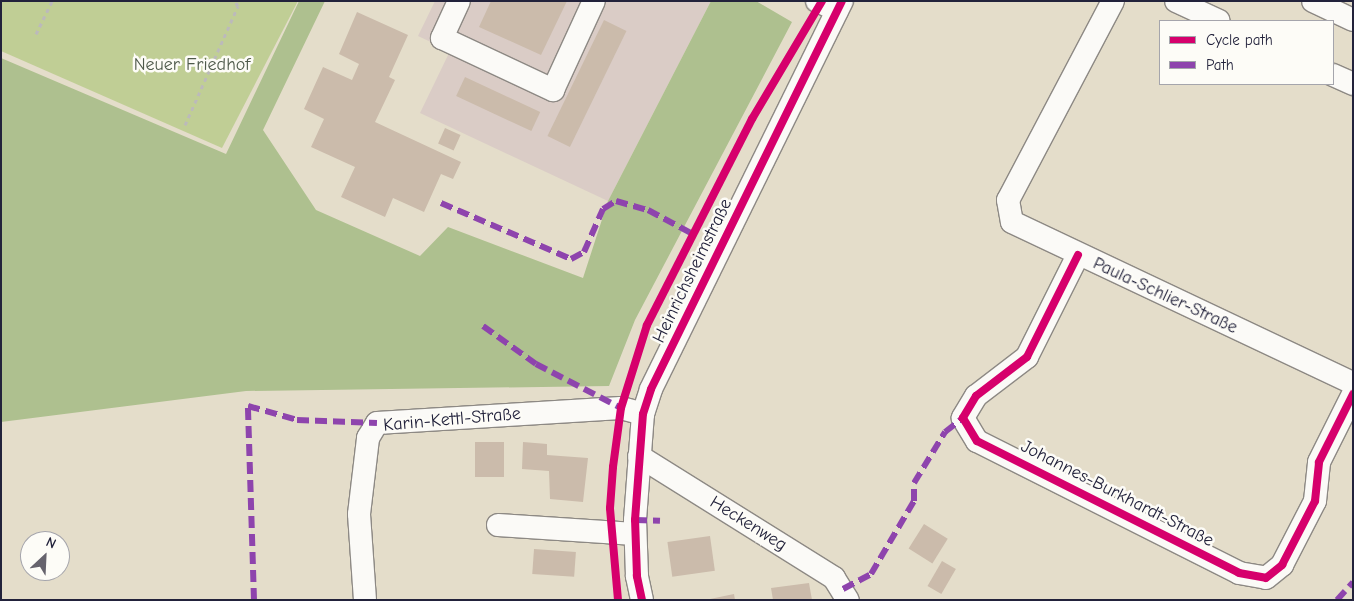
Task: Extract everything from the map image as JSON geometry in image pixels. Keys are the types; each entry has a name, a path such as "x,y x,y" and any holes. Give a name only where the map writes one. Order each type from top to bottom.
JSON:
{"street":[{"path":"459,1 442,38 553,90 594,1"},
{"name":"Paula-Schlier-Straße","path":"1113,1 1008,200 1012,222 1078,255 1353,383"},
{"path":"1176,1 1216,20"},
{"path":"1313,1 1353,20"},
{"name":"Heinrichsheimstraße","path":"642,600 637,576 635,534 643,414 656,380 832,4"},
{"path":"1334,75 1353,84"},
{"name":"Johannes-Burkhardt-Straße","path":"1078,255 1027,356 976,396 963,418 977,441 1239,573 1266,578 1282,565 1315,501 1319,462 1353,394"},
{"name":"Karin-Kettl-Straße","path":"366,600 359,514 368,438 376,423 621,408 643,414"},
{"name":"Heckenweg","path":"639,456 834,578 848,600"},
{"path":"498,525 635,534"}],"path":[{"path":"36,34 52,1"},
{"path":"185,126 238,6 235,1"}],"shaded area":[{"path":"435,1 711,1 608,201 420,113 450,51 418,36"}],"green space":[{"name":"Neuer Friedhof","path":"1,1 298,1 222,148 1,51"},
{"path":"299,1 325,1 263,130 316,210 420,256 448,227 583,278 608,201 711,1 756,1 792,22 635,320 609,386 246,391 1,422 1,58 226,154"}],"building":[{"path":"491,1 567,1 541,55 479,27"},
{"path":"357,12 408,35 389,77 395,80 375,122 461,162 453,179 441,174 424,212 393,198 385,217 341,197 355,167 311,147 324,119 304,109 323,67 352,80 359,64 339,54"},
{"path":"604,20 626,31 570,147 547,136"},
{"path":"465,77 540,112 531,131 456,96"},
{"path":"445,128 461,135 454,150 438,144"},
{"path":"475,442 504,442 504,477 475,477"},
{"path":"523,442 547,444 547,455 588,458 583,502 550,499 549,471 522,469"},
{"path":"924,524 948,539 932,563 909,549"},
{"path":"710,536 715,571 672,577 667,542"},
{"path":"534,549 576,552 574,577 532,574"},
{"path":"942,561 956,569 941,594 928,586"},
{"path":"809,583 812,600 773,600 771,588"},
{"path":"734,594 735,600 710,600 710,599"}],"marked path":[{"path":"441,203 571,259 584,252 603,209 616,201 648,210 693,234"},
{"path":"483,326 536,364 621,408"},
{"path":"254,600 248,406 297,420 377,423"},
{"path":"843,589 871,574 914,501 914,483 945,432 963,418"},
{"path":"635,520 660,521"},
{"path":"1337,600 1353,582"}],"cycle path":[{"path":"618,600 610,508 613,467 621,408 647,325 752,119 822,1"},
{"path":"642,600 637,576 635,520 643,414 651,389 842,1"},
{"path":"1078,255 1027,357 976,396 963,418 977,441 1239,573 1266,578 1282,565 1315,501 1319,462 1353,394"}]}
